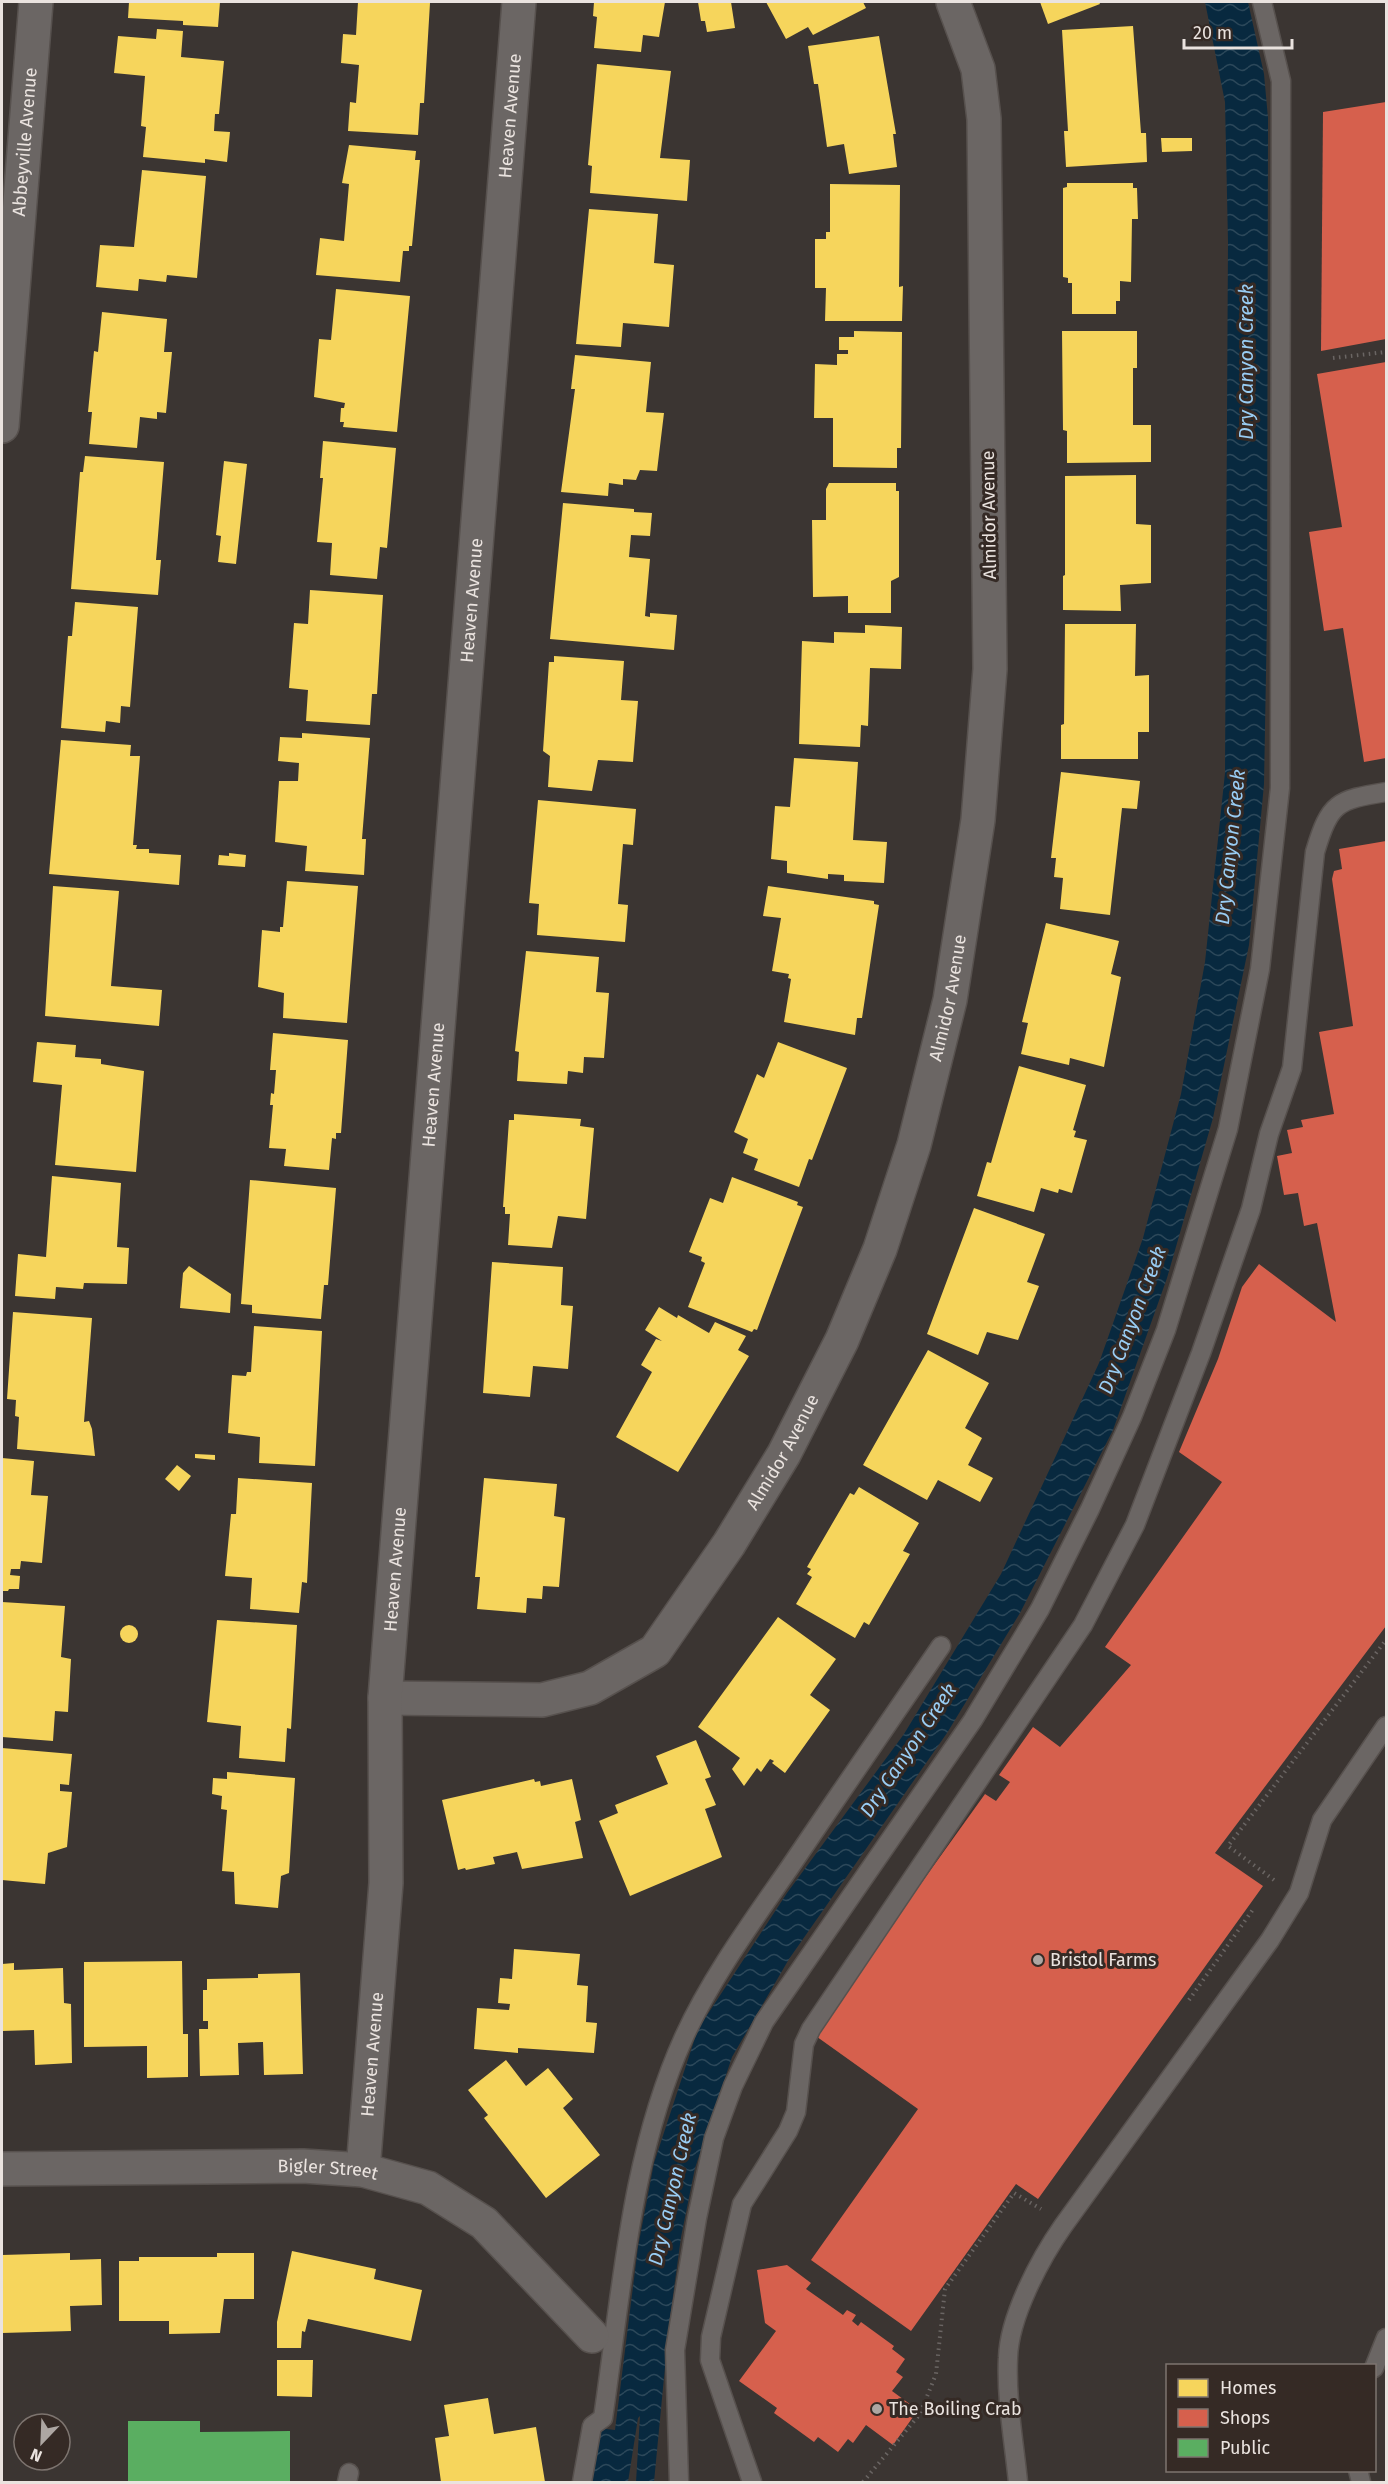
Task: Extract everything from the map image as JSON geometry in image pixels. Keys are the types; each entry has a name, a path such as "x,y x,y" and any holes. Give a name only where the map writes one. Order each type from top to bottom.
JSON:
{"street":[{"name":"Abbeyville Avenue","path":"2,426 36,2"},
{"name":"Heaven Avenue","path":"363,2170 386,1883 385,1698 519,2"},
{"name":"Almidor Avenue","path":"385,1698 542,1700 590,1688 655,1651 716,1564 784,1454 842,1340 880,1249 914,1145 950,1000 978,820 990,669 984,119 978,69 953,2"},
{"name":"Bigler Street","path":"2,2169 303,2166 363,2170 428,2188 484,2223 592,2336"}],"lane":[{"path":"679,2482 675,2350 697,2218 714,2138 733,2086 764,2022 973,1720 1040,1609 1090,1509 1132,1417 1166,1330 1228,1129 1260,969 1280,788 1281,81 1262,2"},
{"path":"752,2482 710,2360 711,2337 742,2204 788,2131 796,2112 804,2044 811,2029 1083,1625 1135,1525 1201,1353 1251,1209 1269,1134 1292,1068 1316,852 1325,820 1347,798 1386,792"},
{"path":"582,2482 592,2426 603,2418 630,2230 643,2162 662,2096 684,2037 717,1974 941,1646"},
{"path":"1018,2482 1008,2356 1014,2326 1038,2270 1063,2226 1270,1940 1299,1893 1322,1820 1386,1726"},
{"path":"1376,2364 1386,2338"}],"path":[{"path":"1333,358 1386,352"},
{"path":"1267,1889 1274,1879 1228,1846 1386,1640"},
{"path":"1185,2006 1260,1899"},
{"path":"863,2482 920,2414 936,2374 945,2289 1014,2193 1040,2210 1047,2200"}],"water":[{"name":"Dry Canyon Creek","path":"1205,2 1248,2 1264,74 1268,118 1267,618 1264,784 1249,945 1213,1118 1167,1278 1113,1430 1020,1613 947,1733 789,1959 732,2057 695,2168 681,2237 669,2325 654,2482 636,2482 640,2416 628,2482 591,2482 598,2428 615,2430 638,2247 654,2163 698,2029 787,1893 904,1734 1001,1574 1099,1363 1143,1238 1181,1094 1205,962 1225,773 1228,242 1225,102"}],"building: Homes":[{"path":"129,2 220,2 218,27 183,25 183,21 128,18"},
{"path":"358,2 430,3 424,103 420,103 418,135 348,131 350,102 356,103 359,65 341,63 343,34 356,35"},
{"path":"594,2 665,2 659,37 643,35 641,52 594,48 597,17 593,16"},
{"path":"698,2 731,2 735,28 707,32 705,21 701,21"},
{"path":"766,2 863,2 866,8 813,35 808,27 786,39"},
{"path":"1040,2 1099,2 1100,4 1048,24"},
{"path":"1133,26 1141,133 1146,133 1147,162 1066,167 1064,131 1068,131 1062,30"},
{"path":"157,29 183,31 181,57 224,61 219,114 215,114 214,131 230,132 227,162 205,159 205,163 143,157 146,127 141,126 145,76 114,73 118,36 156,39"},
{"path":"879,36 896,134 893,134 897,167 849,174 844,144 827,147 818,84 814,84 808,46"},
{"path":"597,64 671,71 660,158 690,160 687,201 590,193 592,166 588,165"},
{"path":"1161,138 1192,138 1192,151 1162,152"},
{"path":"349,145 416,151 415,160 420,160 412,246 409,246 409,251 403,251 400,282 316,275 320,238 344,241 349,184 342,183"},
{"path":"142,170 206,176 197,278 167,275 166,282 139,279 138,291 96,287 100,245 134,247"},
{"path":"1067,183 1133,183 1133,188 1137,188 1138,219 1132,219 1131,282 1120,281 1120,301 1116,301 1116,314 1072,314 1072,283 1068,283 1068,278 1063,277 1063,188 1067,187"},
{"path":"830,184 900,185 899,287 903,286 902,321 825,321 826,288 815,288 815,239 826,239 826,232 830,232"},
{"path":"589,209 658,214 654,263 674,265 669,327 623,323 621,347 576,344"},
{"path":"336,289 410,296 397,432 343,427 344,422 340,422 341,408 344,408 345,403 314,397 319,339 331,340"},
{"path":"102,312 167,319 164,352 172,352 166,413 157,412 157,419 140,417 137,448 89,444 92,412 88,412 94,351 98,352"},
{"path":"854,331 902,332 901,448 897,448 897,468 833,467 833,418 814,418 815,364 837,365 837,354 848,354 848,350 839,350 839,337 854,337"},
{"path":"1062,331 1137,331 1137,368 1133,368 1133,425 1151,425 1151,462 1067,463 1067,431 1063,430"},
{"path":"575,355 651,362 646,412 664,413 657,471 640,470 636,480 623,479 623,485 609,483 608,496 561,492 575,389 571,389"},
{"path":"323,441 396,448 387,548 380,547 377,579 330,575 332,543 317,542 323,478 320,478"},
{"path":"85,456 164,462 156,560 161,560 158,595 71,589 80,472 83,472"},
{"path":"224,461 247,464 236,564 218,562 221,536 216,535"},
{"path":"1136,475 1136,524 1151,525 1151,583 1120,585 1121,611 1063,610 1065,476"},
{"path":"829,483 896,483 896,491 899,491 899,577 891,581 891,613 848,613 848,596 813,597 812,520 826,520 826,489"},
{"path":"563,503 634,509 634,512 652,513 650,536 631,535 629,557 650,559 645,616 650,617 650,613 677,615 674,650 550,639"},
{"path":"310,590 383,595 377,694 372,694 370,725 306,721 308,690 289,688 294,623 308,624"},
{"path":"75,602 138,607 130,707 121,706 120,723 106,721 105,732 61,728 68,636 72,636"},
{"path":"1065,624 1136,624 1135,676 1149,675 1149,732 1138,732 1138,759 1061,759 1061,725 1064,724"},
{"path":"865,625 902,627 901,669 870,668 868,726 861,725 860,747 799,744 802,641 834,643 834,632 865,633"},
{"path":"554,656 624,661 621,700 638,701 633,762 598,760 592,791 548,787 550,756 543,751 549,662 554,662"},
{"path":"302,733 370,738 362,839 366,839 364,875 305,871 307,846 275,842 279,781 298,781 299,763 278,761 280,737 302,738"},
{"path":"61,740 131,745 130,756 140,756 133,845 137,845 136,849 149,849 149,853 181,855 179,885 49,874"},
{"path":"794,758 858,762 853,840 887,842 884,883 844,881 844,875 828,874 828,879 787,873 787,861 771,859 775,806 790,807"},
{"path":"1061,772 1140,781 1137,809 1122,808 1110,915 1060,909 1063,878 1054,877 1056,858 1051,858"},
{"path":"538,800 636,809 633,845 623,844 618,904 628,905 625,942 537,935 539,904 529,903"},
{"path":"229,853 246,855 245,867 218,865 219,855 229,856"},
{"path":"287,881 358,886 347,1023 283,1018 284,993 258,987 262,930 280,932 280,927 283,927"},
{"path":"53,886 119,891 111,986 162,990 159,1026 45,1016"},
{"path":"768,886 874,901 874,904 879,905 862,1018 857,1018 855,1035 784,1022 791,979 788,978 789,974 772,971 781,918 763,916"},
{"path":"1046,923 1119,941 1111,974 1121,977 1104,1067 1070,1058 1069,1065 1021,1054 1028,1023 1022,1022"},
{"path":"526,951 599,957 596,992 609,993 604,1058 584,1057 583,1073 568,1071 567,1084 517,1081 519,1052 515,1051"},
{"path":"273,1033 348,1040 341,1133 336,1133 336,1139 332,1138 329,1170 284,1166 286,1149 269,1148 273,1105 270,1105 271,1093 274,1094 276,1070 270,1070"},
{"path":"37,1042 76,1045 75,1057 101,1059 101,1064 144,1071 136,1172 55,1165 62,1085 33,1082"},
{"path":"778,1042 847,1068 812,1160 809,1159 799,1187 754,1170 758,1159 743,1153 748,1139 734,1132 757,1074 764,1078"},
{"path":"1019,1066 1086,1085 1073,1130 1076,1131 1074,1137 1087,1140 1072,1193 1059,1189 1058,1193 1041,1188 1034,1212 977,1196 987,1162 991,1163"},
{"path":"514,1114 581,1119 580,1126 594,1128 586,1219 558,1216 552,1248 508,1245 510,1214 505,1214 505,1207 503,1207 509,1120 514,1120"},
{"path":"52,1176 121,1183 117,1247 129,1248 127,1284 84,1283 83,1289 56,1287 55,1299 15,1296 18,1254 46,1257"},
{"path":"732,1177 798,1202 797,1205 803,1207 757,1330 754,1329 752,1332 688,1307 705,1263 701,1261 702,1257 689,1252 710,1198 723,1203"},
{"path":"250,1180 336,1188 328,1285 324,1285 321,1319 252,1313 252,1305 241,1304"},
{"path":"974,1208 1045,1234 1027,1282 1039,1286 1018,1340 987,1332 978,1355 927,1334"},
{"path":"492,1262 563,1267 561,1305 573,1306 568,1369 533,1366 530,1397 483,1393"},
{"path":"189,1266 231,1294 230,1313 180,1308 183,1273"},
{"path":"659,1307 709,1333 715,1322 746,1336 738,1350 749,1356 678,1472 616,1437 652,1372 641,1365 656,1339 662,1341 645,1330"},
{"path":"13,1312 92,1318 84,1422 89,1421 92,1429 95,1456 17,1449 19,1417 15,1416 16,1400 7,1399"},
{"path":"254,1326 322,1331 315,1466 259,1463 260,1437 228,1433 232,1375 246,1376 247,1372 251,1372"},
{"path":"928,1350 989,1383 965,1428 982,1438 968,1465 993,1478 980,1502 938,1480 927,1500 863,1465"},
{"path":"195,1454 215,1455 215,1460 195,1458"},
{"path":"2,1458 34,1461 31,1495 48,1496 42,1563 21,1561 20,1569 11,1569 10,1575 20,1576 19,1589 8,1591 2,1591"},
{"path":"177,1465 191,1476 179,1491 165,1479"},
{"path":"238,1478 312,1483 307,1583 302,1582 299,1613 250,1609 252,1578 225,1576 231,1514 236,1514"},
{"path":"484,1478 557,1484 554,1516 565,1518 559,1587 543,1586 542,1599 527,1598 526,1613 477,1609 480,1577 475,1577"},
{"path":"859,1487 919,1523 903,1551 910,1554 869,1625 864,1622 855,1638 796,1604 812,1577 807,1574 811,1569 807,1567 850,1493 854,1495"},
{"path":"2,1602 65,1606 61,1657 71,1659 68,1712 55,1711 53,1741 2,1737"},
{"path":"778,1617 836,1659 810,1695 830,1710 785,1773 770,1759 761,1772 757,1768 744,1786 732,1769 740,1758 698,1727"},
{"path":"217,1620 297,1625 291,1729 287,1728 285,1762 239,1758 241,1726 207,1722"},
{"path":"125,1625 133,1625 138,1630 136,1641 125,1643 120,1638 120,1630"},
{"path":"696,1740 711,1777 705,1779 716,1805 705,1809 722,1857 630,1896 599,1821 618,1813 615,1805 668,1784 656,1756"},
{"path":"2,1748 72,1754 69,1785 60,1784 60,1791 72,1792 67,1847 48,1853 45,1884 2,1880"},
{"path":"227,1772 295,1778 289,1873 281,1876 278,1908 235,1904 234,1872 222,1871 227,1810 221,1809 222,1796 212,1794 213,1778 227,1779"},
{"path":"534,1779 535,1782 540,1781 541,1786 572,1779 581,1820 575,1822 583,1858 522,1869 517,1852 493,1857 495,1864 458,1870 442,1800"},
{"path":"514,1949 580,1954 577,1985 588,1986 586,2022 597,2023 594,2053 518,2048 518,2053 474,2049 477,2008 509,2010 510,2004 498,2003 500,1978 512,1979"},
{"path":"182,1961 183,2034 188,2034 188,2077 147,2078 147,2046 84,2047 84,1962"},
{"path":"14,1963 14,1970 63,1968 64,2003 71,2004 72,2063 35,2065 34,2030 2,2031 2,1964"},
{"path":"300,1973 303,2074 264,2075 263,2042 238,2043 239,2075 200,2076 199,2029 208,2029 208,2021 203,2021 203,1990 207,1990 207,1979 258,1978 258,1974"},
{"path":"506,2060 526,2086 548,2068 573,2099 563,2108 600,2155 546,2198 484,2118 488,2115 468,2090"},
{"path":"292,2251 376,2269 374,2279 422,2290 411,2341 308,2319 305,2332 302,2331 301,2348 277,2348 277,2322"},
{"path":"70,2253 70,2260 101,2259 102,2305 70,2306 71,2331 2,2333 2,2255"},
{"path":"217,2253 254,2253 254,2299 224,2299 220,2333 169,2334 169,2321 119,2321 119,2261 139,2261 139,2257 217,2257"},
{"path":"277,2360 313,2360 312,2397 277,2396"},
{"path":"488,2398 494,2434 536,2427 545,2482 441,2482 435,2438 449,2436 444,2405"}],"building: Shops":[{"path":"1386,102 1386,339 1321,351 1323,112"},
{"path":"1386,362 1386,758 1364,762 1343,628 1324,631 1309,532 1342,527 1317,374"},
{"path":"1386,841 1386,1626 1215,1853 1263,1886 1038,2199 1016,2184 911,2331 811,2260 918,2109 813,2034 985,1794 996,1801 1010,1782 999,1775 1033,1727 1060,1747 1131,1665 1105,1647 1222,1482 1179,1452 1218,1359 1242,1287 1259,1264 1336,1322 1317,1223 1304,1226 1298,1193 1284,1195 1277,1156 1292,1153 1287,1130 1303,1127 1301,1120 1334,1114 1319,1032 1353,1026 1332,879 1334,871 1342,869 1339,849"},
{"path":"787,2265 811,2283 806,2289 843,2315 847,2310 856,2315 852,2321 858,2326 861,2322 894,2346 892,2349 905,2359 896,2372 903,2377 892,2391 918,2410 893,2445 866,2425 853,2443 848,2439 838,2452 818,2437 814,2442 774,2413 777,2408 739,2381 776,2331 765,2323 757,2270"}],"building: Public":[{"path":"128,2421 200,2421 200,2432 290,2431 290,2482 128,2482"}],"place":[{"name":"Bristol Farms","path":"1038,1960"},
{"name":"The Boiling Crab","path":"877,2409"}]}
